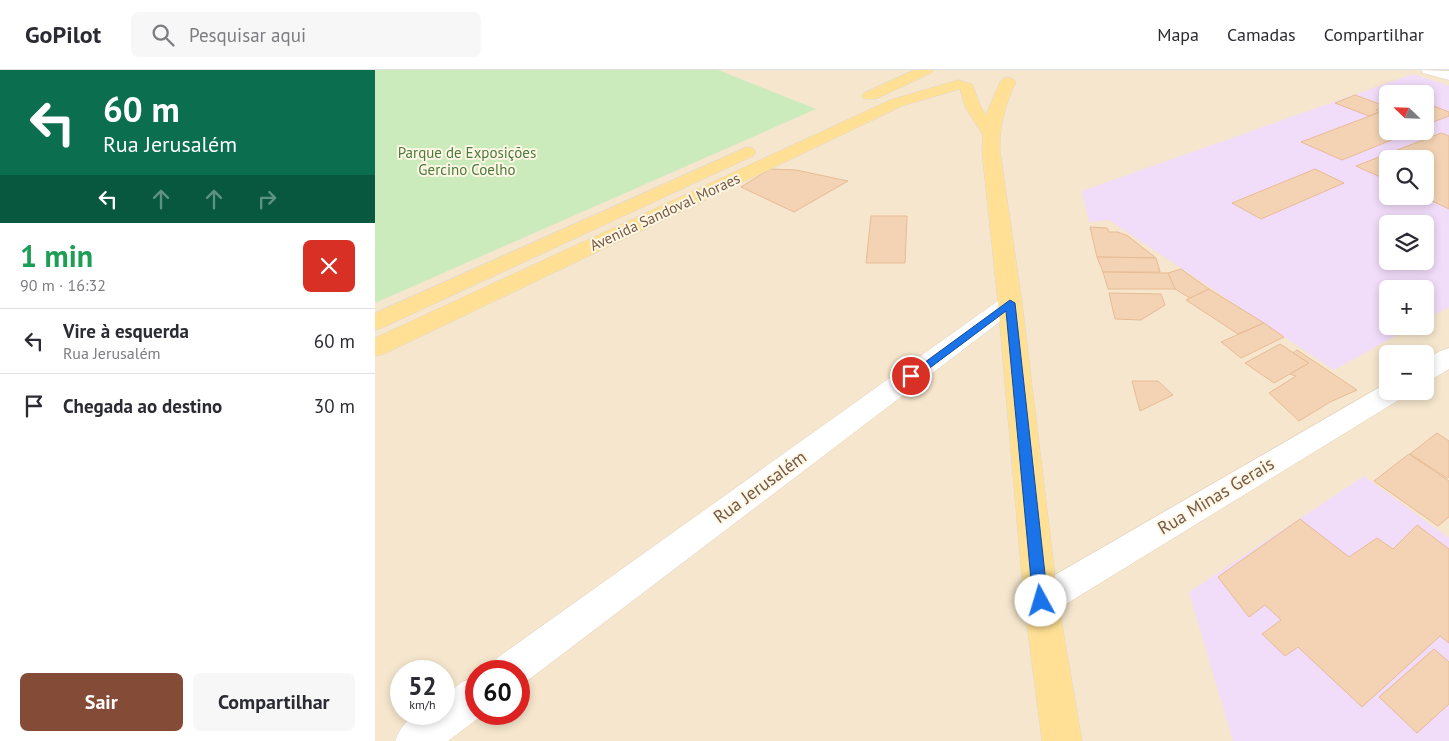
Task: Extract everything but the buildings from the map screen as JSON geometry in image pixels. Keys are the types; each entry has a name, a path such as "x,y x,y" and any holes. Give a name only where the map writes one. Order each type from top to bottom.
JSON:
{"main road":[{"path":"788,134 924,71 962,86 990,133"},
{"path":"1012,76 997,105 990,133 1041,601 1062,741"},
{"name":"Avenida Sandoval Moraes","path":"375,348 896,102 962,86 986,87 1012,76"},
{"name":"Avenida Sandoval Moraes","path":"375,322 761,146"}],"street":[{"path":"1428,70 1449,76"},
{"name":"Rua Jerusalém","path":"524,660 1010,303"},
{"path":"1434,366 1449,357"},
{"name":"Rua Minas Gerais","path":"1041,601 1379,399"},
{"path":"415,741 465,704"}],"shaded area":[{"path":"375,70 1449,70 1449,741 375,741"},
{"path":"1413,74 1449,86 1449,307 1434,315 1434,280 1379,280 1379,335 1397,335 1334,370 1109,220 1089,222 1082,191 1379,86 1379,140 1434,140 1434,85 1382,85"},
{"path":"1364,476 1449,538 1449,741 1233,741 1189,592"}],"green space":[{"name":"Parque de Exposições Gercino Coelho","path":"375,70 718,70 816,109 375,303"}],"route":[{"path":"911,376 1010,303 1041,601"}]}
